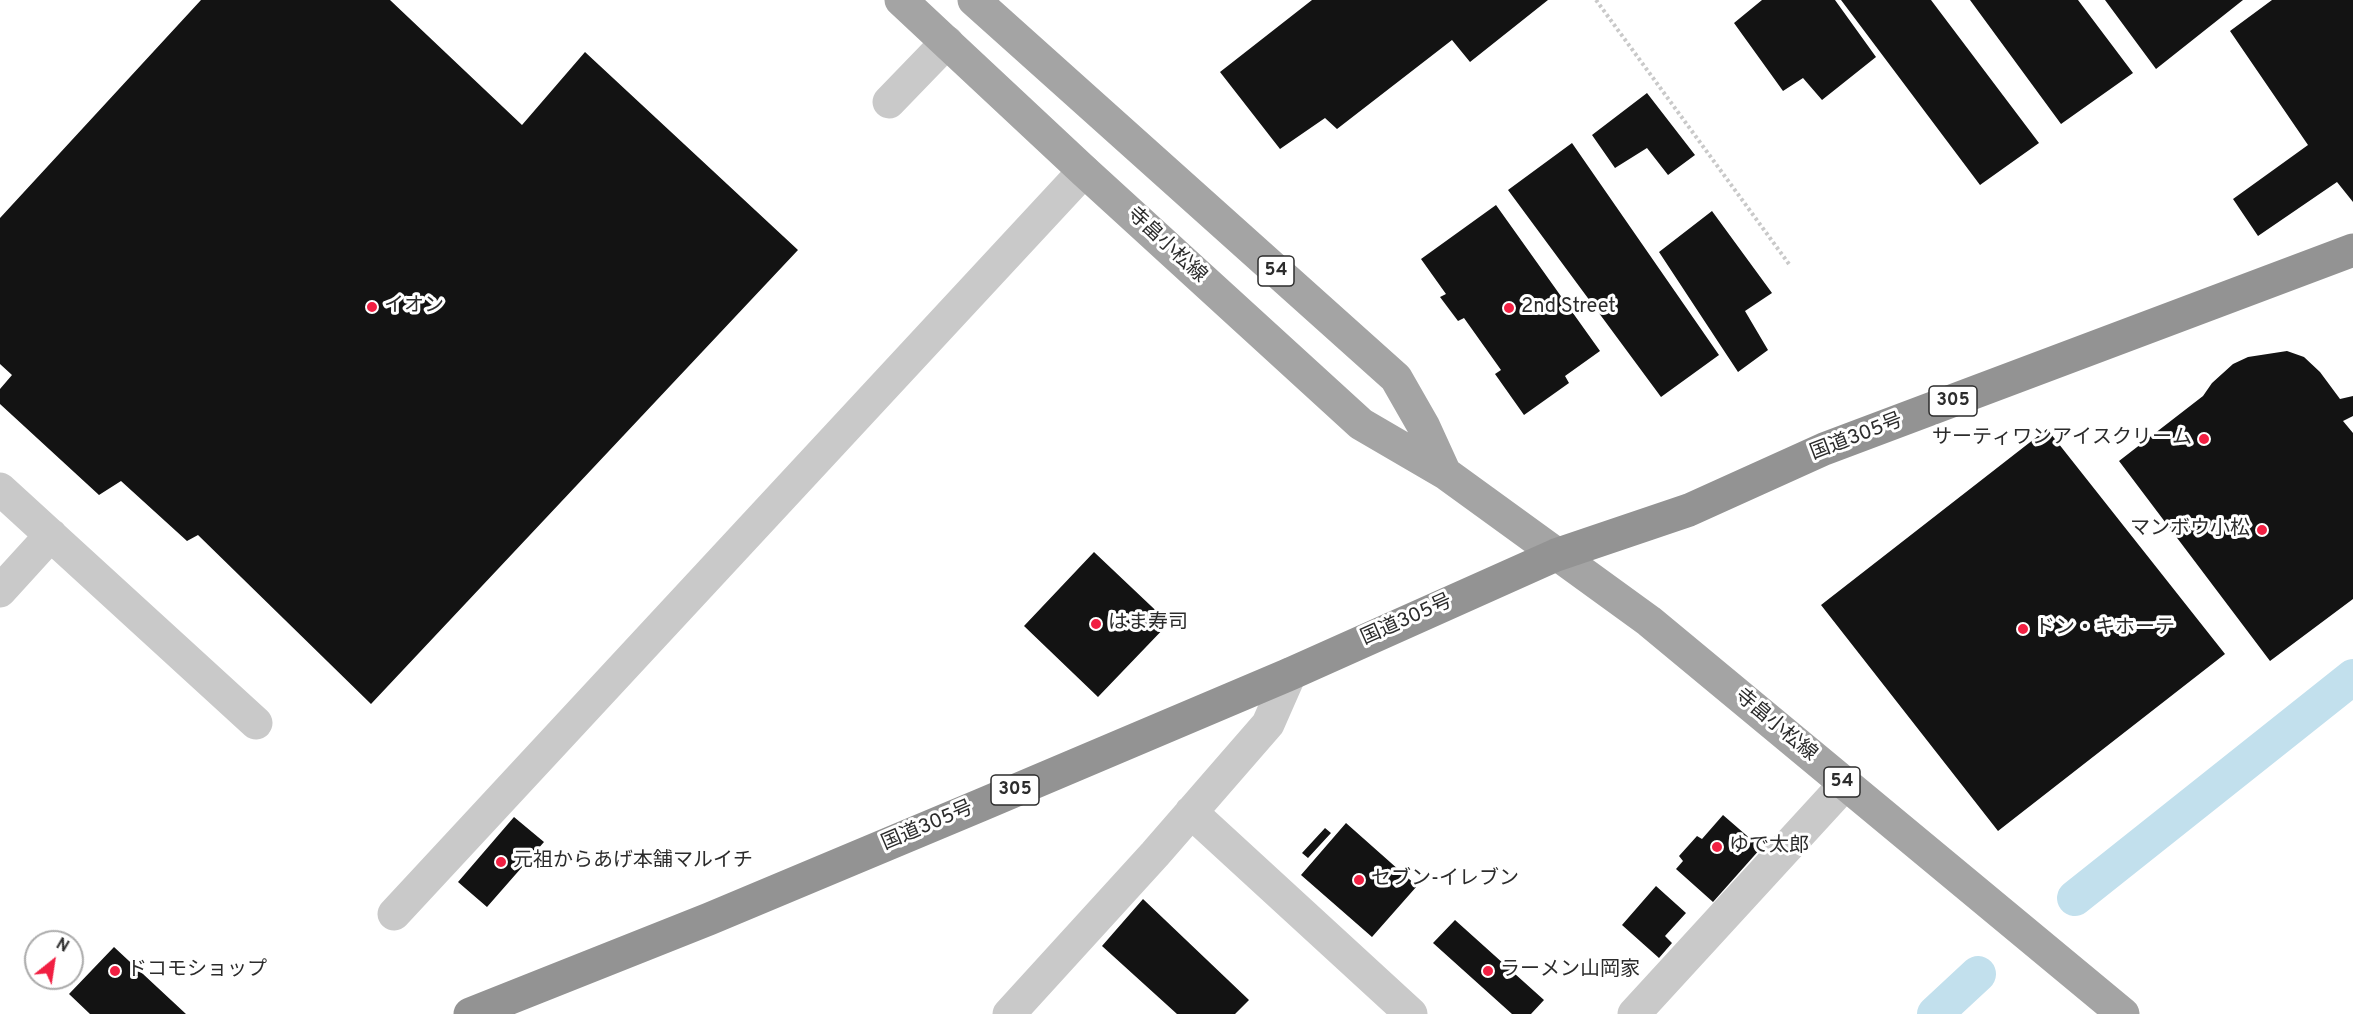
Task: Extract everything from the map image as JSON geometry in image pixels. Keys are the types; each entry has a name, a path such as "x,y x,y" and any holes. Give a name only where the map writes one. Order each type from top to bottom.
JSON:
{"highway":[{"name":"国道305号","path":"470,1014 709,919 1290,674 1556,555 1689,510 1824,449 2353,250"}],"main road":[{"name":"寺畠小松線","path":"902,0 1084,171 1361,424 1478,496 1649,621 2123,1014"},
{"name":"54","path":"974,0 1396,378 1424,427 1444,473"}],"street":[{"path":"889,102 947,42"},
{"path":"394,914 1084,171"},
{"path":"0,489 256,723"},
{"path":"0,591 51,535"},
{"path":"1009,1014 1268,724 1290,674"},
{"path":"1634,1014 1845,784"},
{"path":"1191,812 1411,1014"}],"path":[{"path":"1596,0 1789,264"}],"building":[{"name":"イオン","path":"201,0 390,0 522,125 585,52 798,250 371,704 198,535 187,541 121,481 99,495 0,404 0,389 12,375 0,364 0,218"},
{"path":"1312,0 1548,0 1470,62 1452,40 1337,129 1325,118 1280,149 1220,72"},
{"path":"1762,0 1835,0 1876,57 1822,100 1803,78 1783,91 1734,23"},
{"path":"1841,0 1931,0 2039,143 1980,185"},
{"path":"1970,0 2078,0 2133,73 2061,124"},
{"path":"2105,0 2243,0 2156,69"},
{"path":"2272,0 2353,0 2353,202 2337,182 2258,236 2233,199 2308,145 2230,31"},
{"path":"1647,93 1695,155 1668,175 1647,148 1615,168 1592,135"},
{"path":"1572,143 1719,355 1661,397 1508,190"},
{"name":"2nd Street","path":"1496,205 1600,351 1565,376 1569,383 1524,415 1495,374 1501,370 1464,318 1458,321 1440,297 1446,294 1421,259"},
{"path":"1712,211 1772,293 1745,311 1768,350 1738,372 1659,252"},
{"name":"マンボウ小松","path":"2287,351 2304,357 2320,372 2340,399 2353,396 2353,416 2343,421 2353,433 2353,599 2270,661 2119,461 2203,396 2212,383 2233,364 2248,357"},
{"name":"ドン・キホーテ","path":"2047,429 2225,654 1998,831 1821,605"},
{"name":"はま寿司","path":"1094,552 1169,623 1098,697 1024,626"},
{"path":"1723,815 1761,848 1713,902 1676,869 1683,861 1679,856 1697,836 1702,839"},
{"name":"元祖からあげ本舗マルイチ","path":"514,817 544,842 487,907 458,882"},
{"name":"セブン-イレブン","path":"1346,823 1417,886 1372,937 1301,875"},
{"path":"1325,828 1331,833 1308,858 1302,853"},
{"path":"1656,886 1686,913 1665,936 1672,943 1659,958 1622,925"},
{"path":"1143,899 1249,1000 1235,1014 1177,1014 1102,946"},
{"name":"ラーメン山岡家","path":"1455,920 1544,1000 1531,1014 1512,1014 1433,943"},
{"name":"ドコモショップ","path":"114,947 186,1014 90,1014 69,994 73,990 84,990 84,978"}],"waterway":[{"path":"2075,898 2353,677"},
{"path":"1935,1014 1978,974"}],"place":[{"name":"イオン","path":"372,307"},
{"name":"2nd Street","path":"1509,308"},
{"name":"サーティワンアイスクリーム","path":"2204,439"},
{"name":"マンボウ小松","path":"2262,530"},
{"name":"はま寿司","path":"1096,624"},
{"name":"ドン・キホーテ","path":"2023,629"},
{"name":"ゆで太郎","path":"1717,847"},
{"name":"元祖からあげ本舗マルイチ","path":"501,862"},
{"name":"セブン-イレブン","path":"1359,880"},
{"name":"ドコモショップ","path":"115,971"},
{"name":"ラーメン山岡家","path":"1488,971"}]}
